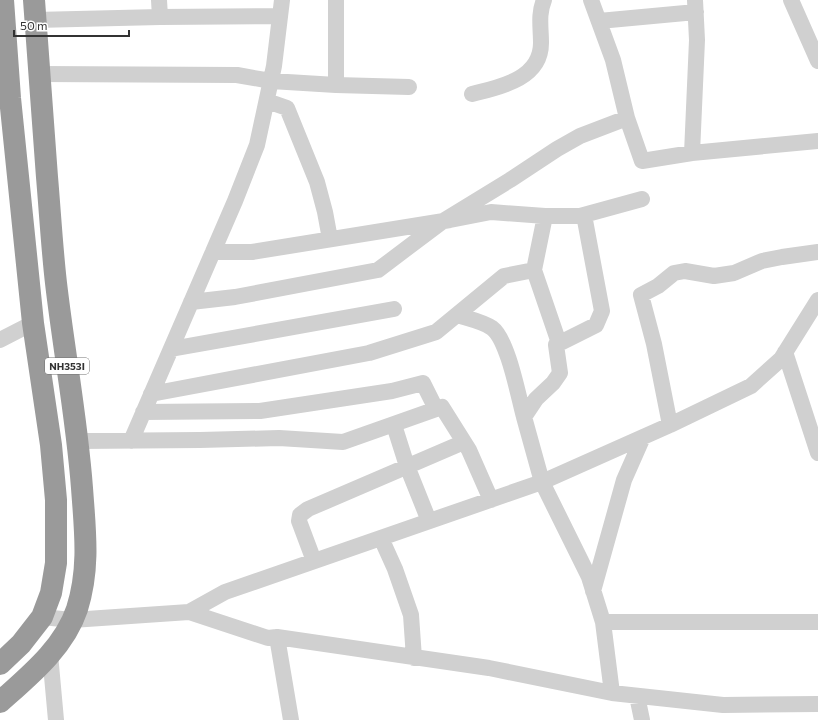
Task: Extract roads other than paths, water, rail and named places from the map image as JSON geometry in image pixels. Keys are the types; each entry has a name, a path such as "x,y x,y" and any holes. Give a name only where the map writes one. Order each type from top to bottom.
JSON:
{"highway":[{"name":"NH353I","path":"0,664 21,644 42,617 51,593 56,563 56,500 52,445 33,323 5,98 3,0"},
{"name":"NH353I","path":"0,702 29,676 60,641 72,620 82,587 86,564 87,544 78,441 54,262 35,10"}],"street":[{"path":"159,0 160,17"},
{"path":"131,441 235,201 257,145 274,66 282,0"},
{"path":"336,0 336,86"},
{"path":"472,94 489,90 523,77 534,67 540,56 540,19 541,7 544,0"},
{"path":"591,0 613,60 627,118 642,161 692,153 818,141"},
{"path":"791,0 818,61"},
{"path":"599,21 695,6 697,40 692,153"},
{"path":"35,10 160,17 280,16"},
{"path":"40,74 237,75 271,81 336,86 409,87"},
{"path":"267,101 287,108 317,182 330,239"},
{"path":"191,302 235,297 378,270 443,221 557,149 580,136 627,118"},
{"path":"213,252 252,252 491,212 545,216 580,216 642,198"},
{"path":"524,417 536,399 553,383 560,373 556,345 596,325 602,311 584,215"},
{"path":"545,216 534,270 559,343"},
{"path":"670,425 654,344 641,295 658,286 674,273 685,271 714,276 734,273 762,261 818,252"},
{"path":"151,394 370,353 436,332 504,276 534,270"},
{"path":"189,612 225,592 542,482 670,425 751,386 781,359 818,300"},
{"path":"171,349 394,310"},
{"path":"457,315 490,326 499,334 505,347 542,482 589,577 602,622 612,693"},
{"path":"0,340 33,323"},
{"path":"785,352 818,453"},
{"path":"143,412 260,411 392,391 423,383 436,409"},
{"path":"78,441 280,438 343,442 442,407 464,442 491,500"},
{"path":"394,425 407,466 429,522"},
{"path":"593,591 624,480 643,437"},
{"path":"314,561 300,521 300,514 308,509 464,442"},
{"path":"381,538 395,569 411,615 414,658"},
{"path":"42,617 72,620 189,612 268,638 277,637 489,668 612,693 723,705 818,704"},
{"path":"602,622 818,622"},
{"path":"277,637 291,720"},
{"path":"50,654 56,720"},
{"path":"637,696 642,720"}]}
